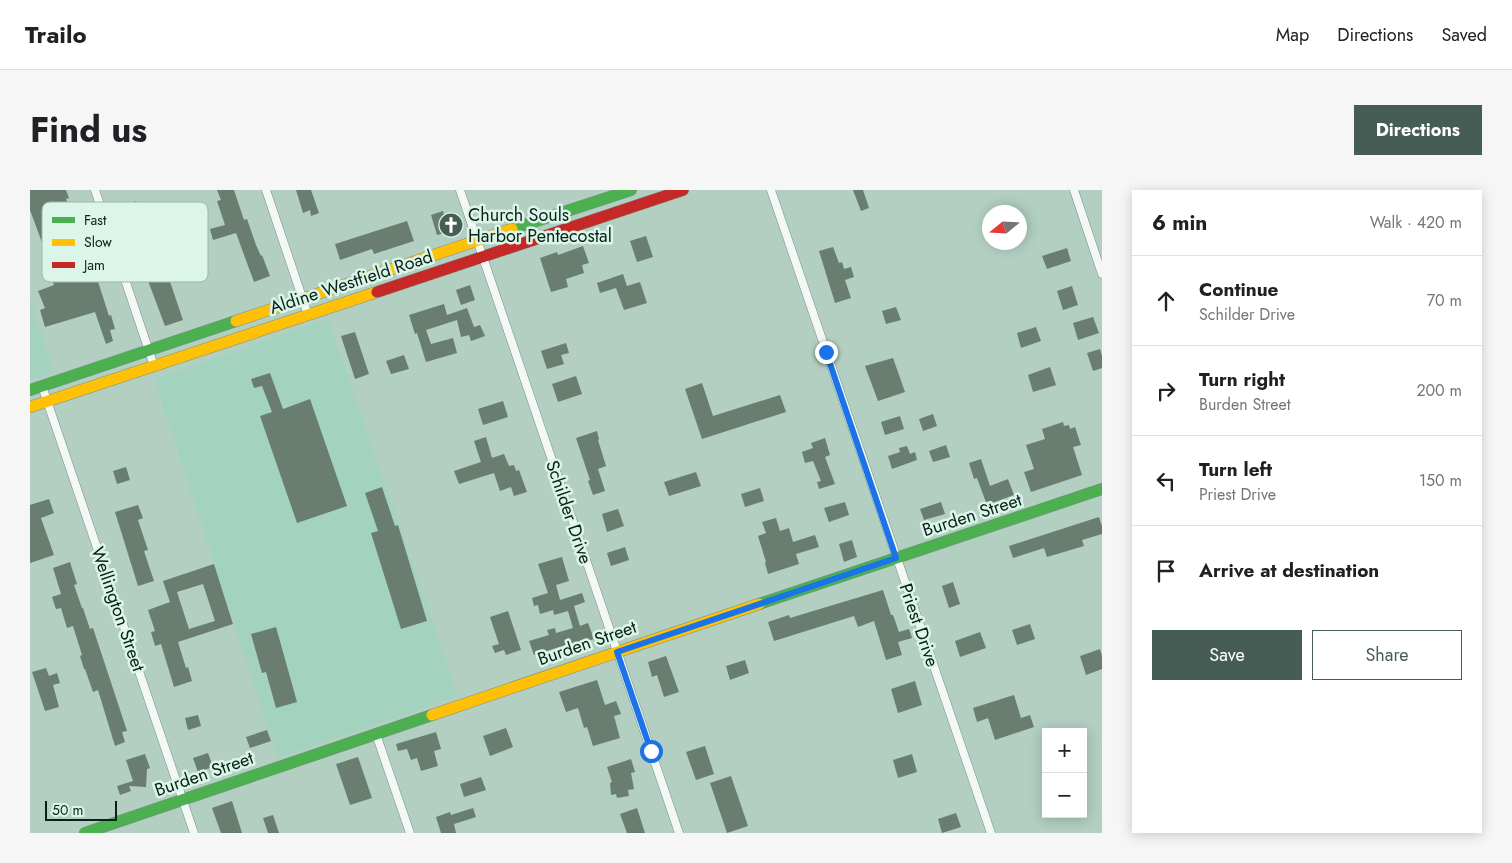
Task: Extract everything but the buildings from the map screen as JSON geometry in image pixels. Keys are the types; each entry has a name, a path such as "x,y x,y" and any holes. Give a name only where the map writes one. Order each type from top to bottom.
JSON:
{"main road":[{"name":"Aldine Westfield Road","path":"30,390 631,190"},
{"name":"Aldine Westfield Road","path":"30,407 683,190"},
{"path":"615,195 620,211"},
{"path":"218,328 224,343"},
{"name":"Burden Street","path":"85,833 1102,490"}],"street":[{"path":"95,190 99,202"},
{"path":"266,190 308,315"},
{"name":"Schilder Drive","path":"460,190 679,833"},
{"name":"Priest Drive","path":"771,190 991,833"},
{"path":"1074,190 1102,274"},
{"path":"126,282 154,366"},
{"name":"Wellington Street","path":"42,386 194,833"},
{"path":"376,734 410,833"}],"shaded area":[{"path":"30,297 54,372 30,379"},
{"path":"328,319 458,696 278,758 154,379"}],"traffic: fast":[{"path":"512,229 631,190"},
{"path":"30,390 236,321"},
{"path":"759,604 1102,489"},
{"path":"85,833 432,715"}],"traffic: slow":[{"path":"236,321 512,229"},
{"path":"30,407 377,292"},
{"path":"432,715 759,604"}],"traffic: jam":[{"path":"377,292 683,190"}],"place":[{"name":"Church Souls Harbor Pentecostal","path":"451,225"}],"route":[{"path":"651,751 617,652 896,558 826,352"}]}
